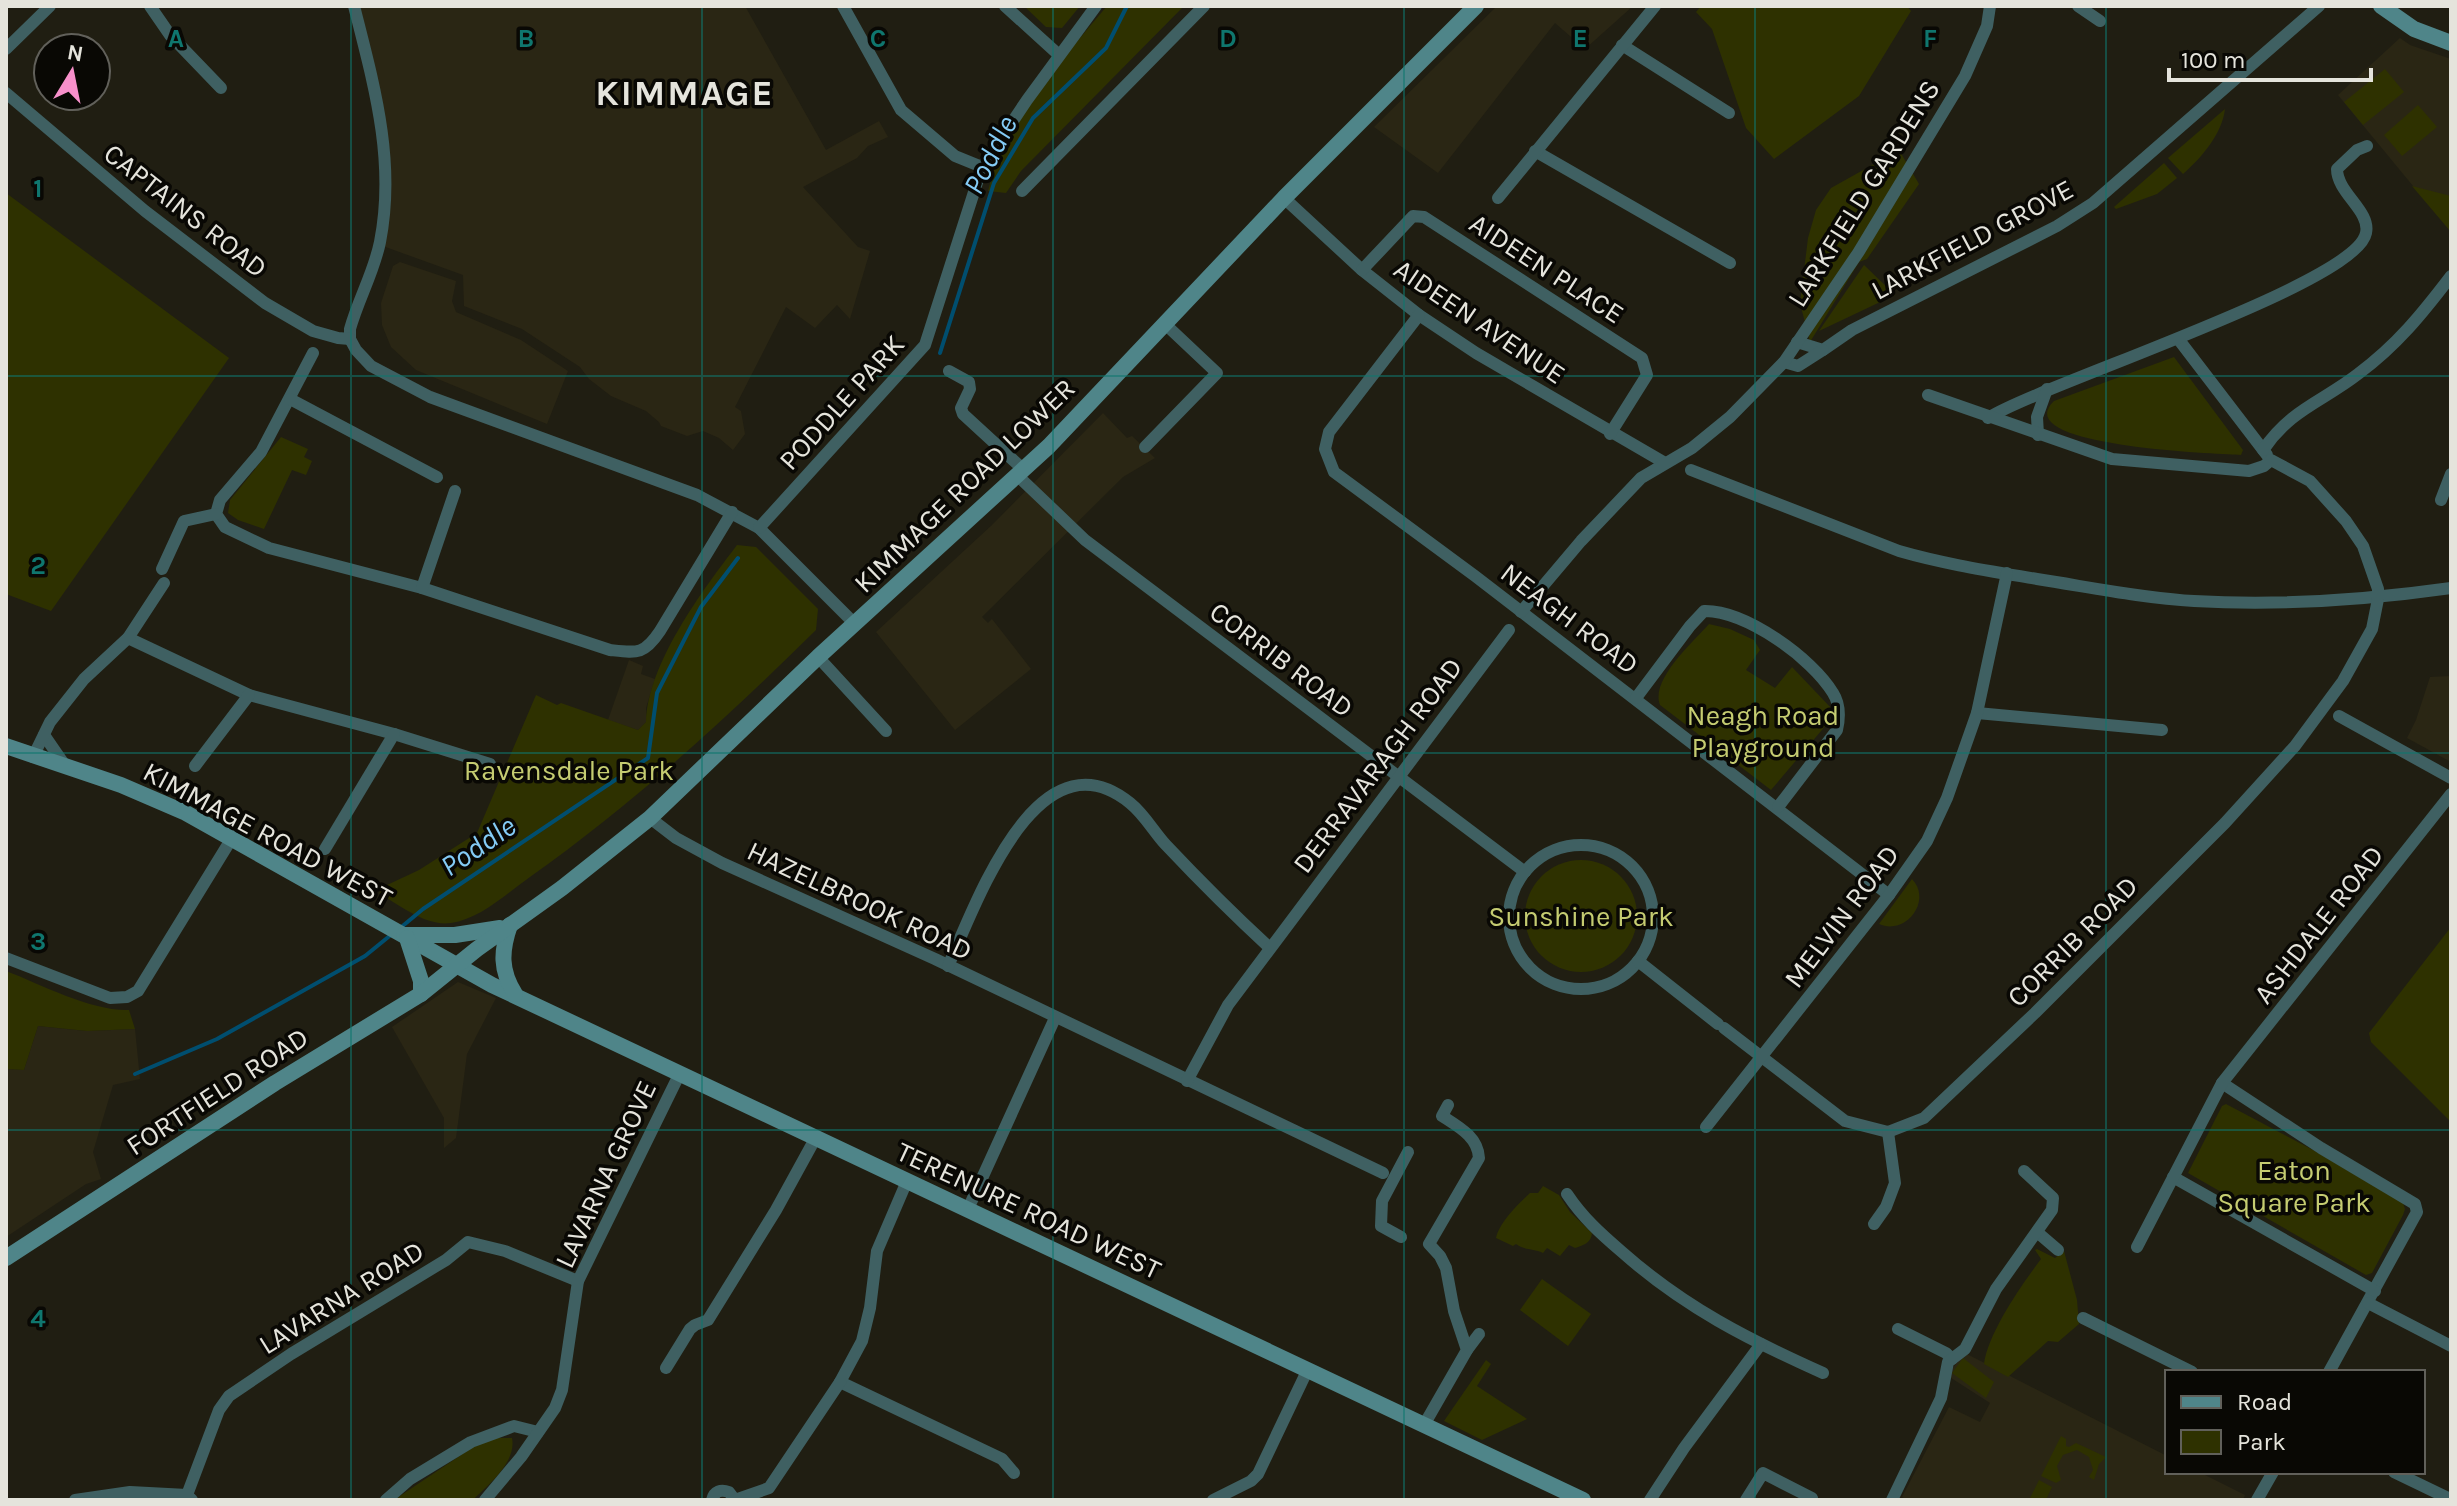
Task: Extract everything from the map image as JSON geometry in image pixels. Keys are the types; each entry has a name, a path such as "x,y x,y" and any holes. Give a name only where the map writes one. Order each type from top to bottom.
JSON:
{"main road":[{"name":"KIMMAGE ROAD LOWER","path":"455,966 562,888 650,818 818,657 1021,473 1284,198 1476,6"},
{"path":"2381,6 2414,29 2451,43"},
{"name":"KIMMAGE ROAD WEST","path":"6,746 121,785 186,813 455,966"},
{"path":"421,994 421,981 404,937 455,935 509,926 502,957 507,981 515,994"},
{"name":"TERENURE ROAD WEST","path":"455,966 679,1075 1583,1500"},
{"name":"FORTFIELD ROAD","path":"6,1258 262,1091 421,994 455,966"}],"street":[{"path":"6,49 50,6"},
{"path":"150,6 170,35 221,88"},
{"path":"354,6 382,117 387,166 386,206 380,245 354,316 350,339 356,350 371,366 430,397 697,495 732,512 759,528 855,624"},
{"path":"843,6 901,110 955,156 982,167"},
{"path":"1005,6 1059,55"},
{"name":"PODDLE PARK","path":"759,528 925,345 982,167 1096,6"},
{"path":"1022,191 1204,6"},
{"path":"1498,198 1655,6"},
{"name":"LARKFIELD GARDENS","path":"1665,463 1692,448 1755,393 1784,362 1858,253 1965,76 1987,26 1990,6"},
{"path":"2078,6 2100,21"},
{"name":"LARKFIELD GROVE","path":"1784,362 1798,366 1852,330 2057,226 2093,203 2319,6"},
{"path":"1622,45 1729,113"},
{"name":"CAPTAINS ROAD","path":"6,93 145,211 265,303 313,331 350,339"},
{"path":"1988,418 2006,406 2047,389 2179,340 2320,272 2359,248 2366,233 2365,220 2342,187 2337,169 2357,150 2367,146"},
{"path":"1535,151 1730,263"},
{"name":"AIDEEN AVENUE","path":"1284,198 1362,270 1419,315 1610,434 1665,463"},
{"name":"AIDEEN PLACE","path":"1362,270 1413,216 1424,217 1642,358 1647,375 1610,434"},
{"path":"1928,395 1988,418 2122,461 2249,471 2264,466 2282,425 2358,375 2414,325 2451,276"},
{"name":"NEAGH ROAD","path":"1419,315 1329,432 1325,449 1334,472 1636,698 1889,895"},
{"path":"1145,447 1217,373 1165,324"},
{"path":"2179,340 2267,455 2310,481 2346,521 2363,546 2378,589 2378,599"},
{"path":"1797,342 1823,350"},
{"path":"216,514 220,500 261,452 313,353"},
{"name":"CORRIB ROAD","path":"949,371 969,382 970,389 962,403 963,414 1085,540 1525,872"},
{"path":"2038,435 2037,417 2047,389"},
{"path":"290,399 437,477"},
{"path":"1521,612 1621,498 1641,478 1665,463"},
{"path":"1691,470 1899,551 2007,573 2194,601 2378,599 2451,588"},
{"path":"2441,500 2451,474"},
{"path":"422,588 455,491"},
{"path":"216,514 225,527 269,548 422,588 610,650 638,653 652,645 732,512"},
{"path":"162,569 184,521 216,514"},
{"name":"MELVIN ROAD","path":"1706,1127 1889,895 1927,841 1947,798 1977,713 2007,573"},
{"path":"33,757 50,722 84,679 128,638 164,583"},
{"name":"CORRIB ROAD","path":"1888,1132 1924,1118 1935,1108 2035,1013 2255,790 2295,746 2343,681 2372,629 2378,599"},
{"name":"NEAGH ROAD","path":"1636,698 1704,611 1724,613 1752,625 1791,650 1835,695 1840,718 1837,730 1778,807"},
{"name":"DERRAVARAGH ROAD","path":"1187,1081 1228,1005 1509,630"},
{"path":"128,638 249,695 394,734 490,764"},
{"path":"818,657 886,731"},
{"path":"195,766 249,695"},
{"path":"1977,713 2162,730"},
{"path":"2339,716 2451,778"},
{"path":"325,849 394,734"},
{"path":"44,735 66,767"},
{"path":"948,966 998,858 1023,822 1045,800 1066,786 1086,784 1101,786 1133,804 1164,843 1270,948"},
{"name":"ASHDALE ROAD","path":"2137,1247 2222,1083 2451,794"},
{"name":"HAZELBROOK ROAD","path":"650,818 676,838 722,863 948,966 1383,1173"},
{"path":"6,958 110,998 127,997 138,991 232,838"},
{"path":"1567,846 1592,846 1615,853 1635,869 1648,890 1651,902 1650,939 1638,961 1626,974 1594,988 1560,986 1530,968 1519,954 1509,921 1515,887 1525,872 1543,855 1567,846"},
{"path":"1638,961 1845,1121 1888,1132 1895,1183 1886,1207 1874,1224"},
{"path":"968,1209 1055,1018"},
{"name":"LAVARNA GROVE","path":"485,1500 555,1408 562,1390 578,1281 679,1075"},
{"path":"2222,1083 2321,1148 2415,1204 2417,1212 2330,1370"},
{"path":"1448,1105 1442,1116 1473,1139 1479,1158 1429,1244 1446,1268 1454,1311 1467,1350"},
{"path":"666,1368 690,1329 708,1320 776,1210 815,1139"},
{"path":"1401,1237 1381,1226 1382,1201 1408,1152"},
{"path":"1892,1500 1941,1398 1945,1369 1965,1349 1996,1289 2052,1210 2053,1198 2024,1171"},
{"path":"2173,1177 2451,1346"},
{"path":"712,1500 714,1494 721,1490 729,1492 735,1500 769,1488 840,1382 862,1341 870,1308 877,1251 907,1181"},
{"path":"1567,1194 1582,1217 1657,1284 1761,1344 1823,1373"},
{"path":"2037,1232 2058,1250"},
{"name":"LAVARNA ROAD","path":"189,1498 219,1410 229,1396 291,1354 446,1260 468,1242 505,1251 578,1281"},
{"path":"2083,1318 2188,1370"},
{"path":"1898,1329 1952,1359"},
{"path":"1424,1425 1479,1334"},
{"path":"1650,1500 1684,1448 1761,1344"},
{"path":"1213,1500 1251,1481 1258,1474 1308,1369"},
{"path":"840,1382 1002,1459 1014,1473"},
{"path":"386,1500 410,1479 471,1442 514,1426 538,1432"},
{"path":"1746,1500 1763,1473 1812,1498"},
{"path":"2257,1500 2272,1474"},
{"path":"2398,1474 2450,1499"},
{"path":"2420,1500 2426,1488"},
{"path":"75,1500 130,1492 189,1498"}],"shaded area":[{"path":"353,6 745,6 826,150 879,121 888,137 803,187 858,247 870,251 850,319 837,305 815,328 786,307 735,407 741,411 745,434 733,450 719,438 703,431 687,436 661,426 646,411 611,396 589,379 580,367 522,329 464,306 463,275 380,245 387,166"},
{"path":"1497,6 1633,6 1585,49 1555,23 1438,173 1374,127"},
{"path":"2400,38 2410,45 2451,59 2451,232 2338,95"},
{"path":"400,262 456,281 452,301 456,312 521,340 568,371 547,424 416,370 391,347 382,325 381,303 393,266"},
{"path":"1103,413 1127,438 1132,436 1155,458 1123,477 982,617 988,623 992,619 1031,669 955,730 876,632 992,525"},
{"path":"629,660 643,666 641,674 655,679 646,708 646,722 638,730 608,720"},
{"path":"2451,676 2451,762 2407,738 2430,677"},
{"path":"458,982 496,998 467,1054 456,1138 444,1148 444,1118 392,1027"},
{"path":"38,1026 87,1031 135,1029 140,1079 113,1085 93,1152 101,1179 86,1184 6,1237 6,1069 24,1070"},
{"path":"1963,1352 2165,1455 2165,1474 2203,1474 2245,1495 2243,1500 1907,1500 1902,1497 1949,1407 1980,1422 1990,1403 1948,1376"}],"green space":[{"path":"1024,6 1080,6 1062,28 1046,27"},
{"path":"1107,6 1184,6 1021,171 1006,193 988,191 1001,140 1024,104"},
{"path":"1701,6 1907,6 1911,11 1859,96 1774,159 1746,128 1712,29 1696,12"},
{"path":"2385,69 2404,92 2363,125 2344,102"},
{"path":"2418,105 2437,127 2402,156 2384,135"},
{"path":"2225,109 2220,127 2210,144 2183,174 2168,158"},
{"path":"1899,150 1919,184 1867,259 1859,262 1810,342 1800,303 1808,238 1816,210 1831,188"},
{"path":"2164,163 2177,178 2157,194 2116,209 2114,207"},
{"path":"2412,186 2451,196 2451,232"},
{"path":"6,193 229,358 51,611 6,594"},
{"path":"1864,265 1895,295 1819,331"},
{"path":"2174,357 2243,450 2241,455 2161,450 2087,438 2060,429 2047,416 2054,401"},
{"path":"281,437 308,449 304,457 312,461 306,475 292,470 264,529 228,513 230,500"},
{"name":"Ravensdale Park","path":"737,545 756,547 818,609 816,630 713,728 642,790 568,849 482,911 462,921 432,922 379,893 387,885 419,870 477,833 536,695 557,705 561,703 638,730 646,722 649,699 666,652 693,606"},
{"name":"Neagh Road Playground","path":"1709,624 1754,640 1760,650 1746,670 1775,688 1792,667 1833,710 1827,724 1771,790 1660,705 1661,684 1667,673"},
{"name":"Sunshine Park","path":"1581,860 1603,864 1621,876 1633,894 1637,916 1633,938 1621,956 1603,968 1581,972 1559,968 1541,956 1529,938 1525,916 1529,894 1541,876 1559,864"},
{"path":"1912,879 1919,897 1913,914 1898,925 1879,924"},
{"path":"2451,927 2451,1122 2371,1042 2369,1033"},
{"path":"6,971 83,1002 129,1010 135,1029 87,1031 38,1026 24,1070 6,1069"},
{"name":"Eaton Square Park","path":"2226,1104 2315,1151 2403,1203 2403,1215 2372,1273 2366,1275 2188,1173 2222,1106"},
{"path":"1543,1186 1559,1195 1570,1212 1592,1233 1586,1243 1575,1248 1569,1245 1560,1256 1547,1248 1543,1253 1516,1244 1513,1246 1496,1238 1515,1208 1530,1193 1538,1193"},
{"path":"2037,1249 2055,1258 2064,1251 2077,1300 2079,1324 2058,1342 2048,1341 2008,1377 1984,1364 1999,1324 2041,1259"},
{"path":"1542,1279 1591,1314 1568,1346 1520,1310"},
{"path":"1963,1358 1994,1382 1986,1398 1952,1373"},
{"path":"1486,1360 1491,1364 1477,1386 1527,1419 1482,1440 1444,1421"},
{"path":"2061,1436 2066,1439 2066,1446 2076,1443 2106,1457 2099,1464 2094,1480 2089,1477 2093,1470 2089,1457 2077,1450 2063,1455 2057,1466 2061,1480 2056,1483 2041,1476"},
{"path":"496,1438 512,1438 510,1456 500,1472 473,1500 394,1500 476,1445"},
{"path":"2039,1480 2052,1487 2046,1500 2029,1500"}],"waterway":[{"name":"Poddle","path":"940,353 994,183 1033,118 1106,48 1127,6"},
{"name":"Poddle","path":"399,929 423,909 648,758 657,693 701,607 738,558"},
{"name":"Poddle","path":"135,1074 217,1039 365,956 392,934"}],"district":[{"name":"KIMMAGE","path":"685,92"}]}
